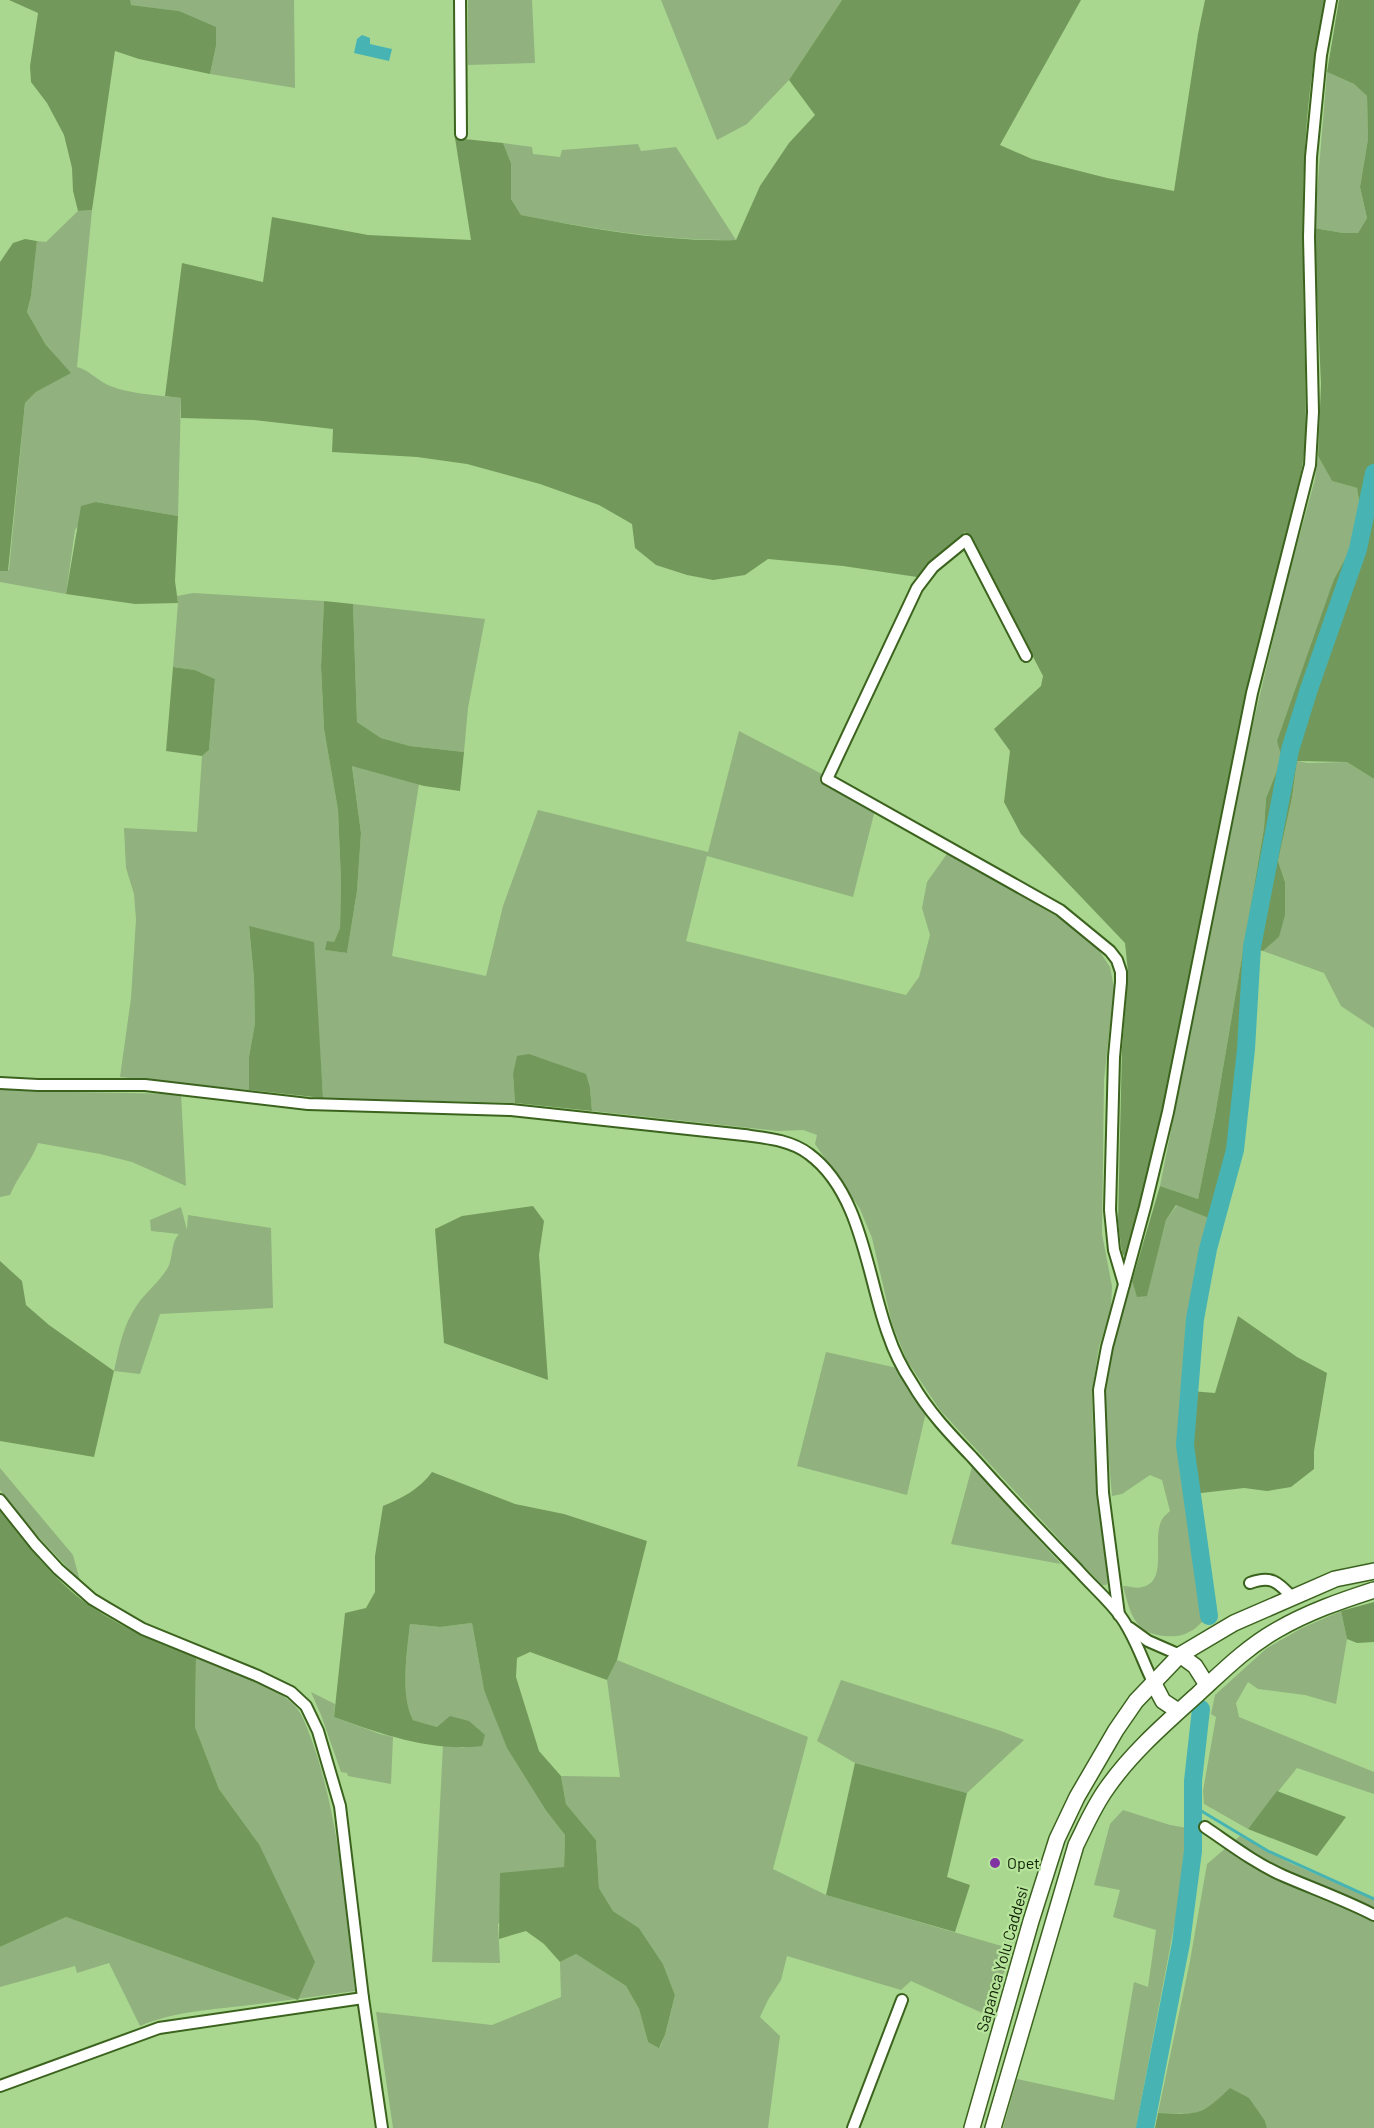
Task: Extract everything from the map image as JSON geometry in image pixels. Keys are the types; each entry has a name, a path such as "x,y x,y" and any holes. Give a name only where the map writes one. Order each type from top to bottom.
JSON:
{"highway":[{"name":"Sapanca Yolu Caddesi","path":"972,2128 1031,1921 1057,1839 1077,1797 1116,1730 1136,1701 1180,1655 1234,1623 1335,1579 1374,1571"},
{"path":"993,2128 1077,1845 1090,1815 1105,1790 1122,1767 1178,1711 1240,1655 1275,1631 1304,1615 1374,1590"},
{"path":"1180,1655 1195,1666 1207,1686"},
{"path":"1153,1682 1163,1701 1178,1711"}],"street":[{"path":"460,0 461,134"},
{"path":"1119,1615 1103,1493 1099,1390 1107,1347 1168,1112 1252,693 1310,465 1313,412 1309,237 1311,157 1321,55 1331,0"},
{"path":"1026,656 966,540 933,567 917,588 827,779 1060,910 1099,940 1117,960 1121,982 1114,1056 1110,1217 1114,1250 1124,1284"},
{"path":"0,1083 145,1085 308,1104 511,1110 772,1139 809,1153 820,1164 844,1198 855,1219 888,1335 898,1359 923,1401 989,1476 1119,1615 1138,1645 1153,1682"},
{"path":"0,1500 50,1561 92,1599 143,1629 291,1692 306,1706 318,1731 340,1806 363,1998 382,2128"},
{"path":"1250,1582 1260,1579 1272,1580 1292,1597"},
{"path":"1127,1626 1148,1641 1180,1655"},
{"path":"1205,1827 1255,1861 1374,1916"},
{"path":"0,2086 159,2028 363,1998"},
{"path":"853,2128 902,2000"}],"green space":[{"path":"9,0 130,0 131,5 179,11 216,27 216,46 210,74 139,59 115,51 92,210 78,211 73,191 72,168 64,135 47,103 31,82 30,66 38,13"},
{"path":"130,0 294,0 295,88 210,74 216,46 179,11 130,5"},
{"path":"468,0 532,0 535,63 468,65"},
{"path":"661,0 842,0 789,80 747,124 717,140"},
{"path":"842,0 1081,0 1000,145 1032,159 1107,178 1174,191 1205,0 1326,0 1315,54 1304,163 1303,274 1306,439 1302,468 1237,745 1173,1063 1149,1170 1125,1257 1122,1253 1118,1222 1122,1048 1128,972 1125,943 1021,834 1004,802 1010,751 994,729 1041,686 1043,676 978,551 965,532 917,577 843,566 768,559 745,575 713,580 656,565 635,548 632,524 599,505 540,484 467,464 417,457 332,452 333,429 254,420 181,418 181,398 165,396 182,263 263,282 272,217 368,235 471,240 455,138 503,143 511,163 511,199 521,215 601,230 655,237 736,240 760,186 789,143 815,115 789,80"},
{"path":"1339,0 1374,0 1374,779 1347,762 1297,761 1292,798 1278,861 1285,882 1285,915 1279,937 1263,951 1252,948 1235,1150 1216,1221 1176,1205 1166,1220 1147,1296 1137,1297 1132,1281 1160,1186 1198,1199 1215,1115 1264,828 1266,798 1282,758 1277,741 1334,579 1356,539 1360,507 1357,488 1332,481 1318,456 1321,384 1314,228 1358,233 1367,218 1360,187 1368,139 1367,96 1354,84 1327,72"},
{"path":"1327,72 1354,84 1367,96 1368,139 1360,187 1367,218 1358,233 1314,228"},
{"path":"503,143 532,147 533,154 560,157 562,150 638,144 641,151 676,147 736,240 628,233 521,215 511,199 511,163"},
{"path":"92,210 77,367 114,387 132,392 181,398 178,516 96,502 75,530 66,594 0,582 0,571 9,570 25,403 36,392 70,373 46,345 27,312 37,241 46,242 78,211"},
{"path":"25,239 37,241 27,312 46,345 71,373 36,392 25,403 8,571 0,571 0,262 13,243"},
{"path":"1318,456 1332,481 1357,488 1360,507 1356,539 1334,579 1282,758 1266,798 1264,828 1215,1115 1198,1199 1160,1186 1243,766 1286,585 1315,479"},
{"path":"96,502 178,516 175,581 178,603 135,604 66,594 81,506"},
{"path":"193,593 324,601 321,666 324,729 338,810 341,882 340,928 334,942 326,950 347,953 357,891 361,833 352,765 419,784 392,956 486,976 503,906 538,810 708,852 739,731 822,774 820,780 875,810 853,897 707,856 686,941 906,995 919,977 930,935 922,908 927,882 949,851 1069,924 1098,949 1110,967 1114,988 1104,1080 1102,1234 1112,1286 1111,1308 1099,1347 1092,1392 1093,1431 1108,1583 1106,1585 1102,1585 1080,1562 940,1410 907,1361 892,1324 872,1238 860,1209 815,1144 817,1135 803,1130 778,1131 592,1111 590,1088 513,1074 515,1103 323,1098 313,942 249,927 254,978 255,1023 249,1057 249,1090 120,1077 131,998 136,919 134,894 126,868 124,828 197,832 202,756 209,750 215,679 195,670 173,667 177,596"},
{"path":"324,601 353,604 357,722 381,738 410,746 464,752 460,791 424,786 352,766 361,833 357,891 347,953 325,950 327,941 334,942 340,928 341,882 338,810 324,729 321,666"},
{"path":"353,604 485,619 468,708 464,752 410,746 381,738 357,722"},
{"path":"173,667 195,670 215,679 209,750 202,756 166,751"},
{"path":"1297,761 1347,762 1374,779 1374,1028 1341,1006 1324,973 1263,951 1279,937 1285,882 1278,861 1292,798"},
{"path":"249,926 314,942 323,1098 249,1090 249,1057 255,1023"},
{"path":"529,1054 586,1074 592,1111 515,1103 513,1074 517,1056"},
{"path":"0,1088 20,1091 181,1094 186,1186 132,1162 38,1143 10,1195 0,1197"},
{"path":"1177,1205 1216,1221 1208,1249 1195,1319 1185,1445 1209,1616 1191,1631 1181,1635 1164,1636 1146,1630 1134,1619 1123,1586 1142,1587 1150,1583 1155,1576 1158,1567 1160,1526 1163,1518 1170,1511 1162,1480 1150,1475 1122,1494 1112,1496 1103,1392 1132,1281 1137,1296 1147,1295 1166,1220"},
{"path":"533,1206 544,1221 539,1255 548,1380 444,1343 435,1229 462,1216"},
{"path":"181,1207 187,1230 188,1215 271,1228 273,1308 160,1314 140,1374 114,1371 128,1321 141,1300 167,1269 174,1242 179,1234 151,1231 150,1220"},
{"path":"0,1261 22,1281 26,1305 49,1325 114,1371 94,1457 0,1441"},
{"path":"1238,1316 1297,1357 1327,1373 1314,1451 1314,1469 1291,1487 1267,1491 1244,1488 1193,1494 1185,1445 1190,1391 1215,1393"},
{"path":"826,1352 897,1368 909,1391 926,1412 907,1495 797,1466"},
{"path":"972,1467 1061,1564 951,1544"},
{"path":"0,1468 73,1555 80,1581 19,1516 0,1490"},
{"path":"432,1472 515,1504 564,1514 647,1541 617,1660 607,1680 530,1652 517,1658 516,1677 539,1751 561,1776 566,1804 596,1840 599,1888 613,1911 639,1928 663,1964 675,1995 665,2035 659,2048 648,2042 639,2009 626,1986 576,1954 560,1962 544,1944 526,1931 499,1939 500,1873 564,1867 565,1835 547,1812 507,1748 484,1690 472,1623 440,1627 410,1624 406,1686 409,1710 413,1720 437,1727 450,1716 469,1721 485,1735 482,1746 425,1744 370,1730 334,1717 345,1613 366,1608 375,1592 375,1556 383,1506 410,1492"},
{"path":"0,1511 43,1563 79,1597 129,1629 196,1657 195,1727 219,1789 259,1844 315,1962 298,2000 66,1917 0,1947"},
{"path":"1374,1602 1374,1642 1357,1643 1347,1639 1341,1611"},
{"path":"1341,1611 1347,1639 1336,1704 1305,1695 1258,1689 1248,1682 1236,1703 1239,1717 1374,1772 1374,1794 1297,1768 1248,1829 1204,1804 1203,1791 1216,1717 1211,1714 1215,1695 1267,1648 1302,1628"},
{"path":"472,1623 484,1690 547,1812 565,1835 564,1867 498,1924 500,1963 432,1962 443,1745 465,1748 437,1727 413,1720 409,1710 406,1686 410,1624 440,1627"},
{"path":"196,1657 246,1677 282,1695 298,1710 303,1719 321,1768 329,1799 340,1863 355,1991 298,1999 259,1844 219,1789 195,1727"},
{"path":"617,1660 808,1737 773,1869 826,1895 1012,1949 989,2016 911,1981 901,1990 787,1956 781,1980 760,2017 780,2036 768,2128 393,2128 376,2012 492,2025 561,1997 560,1962 576,1954 626,1986 639,2009 648,2042 660,2047 675,1995 663,1964 639,1928 613,1911 599,1888 596,1840 566,1804 561,1776 620,1777 607,1680"},
{"path":"841,1680 1024,1740 967,1793 855,1763 817,1741"},
{"path":"311,1692 335,1704 334,1717 393,1737 391,1784 348,1776 347,1773 341,1772"},
{"path":"855,1763 967,1793 947,1877 970,1885 955,1932 826,1895"},
{"path":"1277,1791 1346,1817 1317,1856 1248,1829"},
{"path":"1123,1810 1187,1828 1180,1895 1136,2128 1003,2128 1017,2079 1114,2100 1134,1982 1148,1987 1156,1930 1113,1917 1120,1890 1094,1885 1110,1824"},
{"path":"1240,1836 1290,1863 1374,1899 1374,2128 1267,2128 1265,2121 1211,2106 1193,2114 1158,2113 1190,1961 1207,1864"},
{"path":"66,1917 296,1999 180,2014 140,2026 109,1963 77,1973 75,1966 0,1987 0,1947"},
{"path":"1230,2088 1249,2098 1265,2121 1267,2128 1155,2128 1158,2113 1198,2112 1212,2104"}],"water":[{"path":"362,35 370,38 370,44 392,49 389,61 354,53 357,39"}],"waterway":[{"path":"1209,1616 1185,1445 1195,1319 1208,1249 1235,1150 1246,1049 1252,947 1290,750 1358,549 1374,473"},
{"path":"1145,2128 1181,1943 1193,1851 1193,1781 1201,1709"},
{"path":"1193,1806 1268,1851 1374,1899"}],"place":[{"name":"Opet","path":"995,1863"}]}
